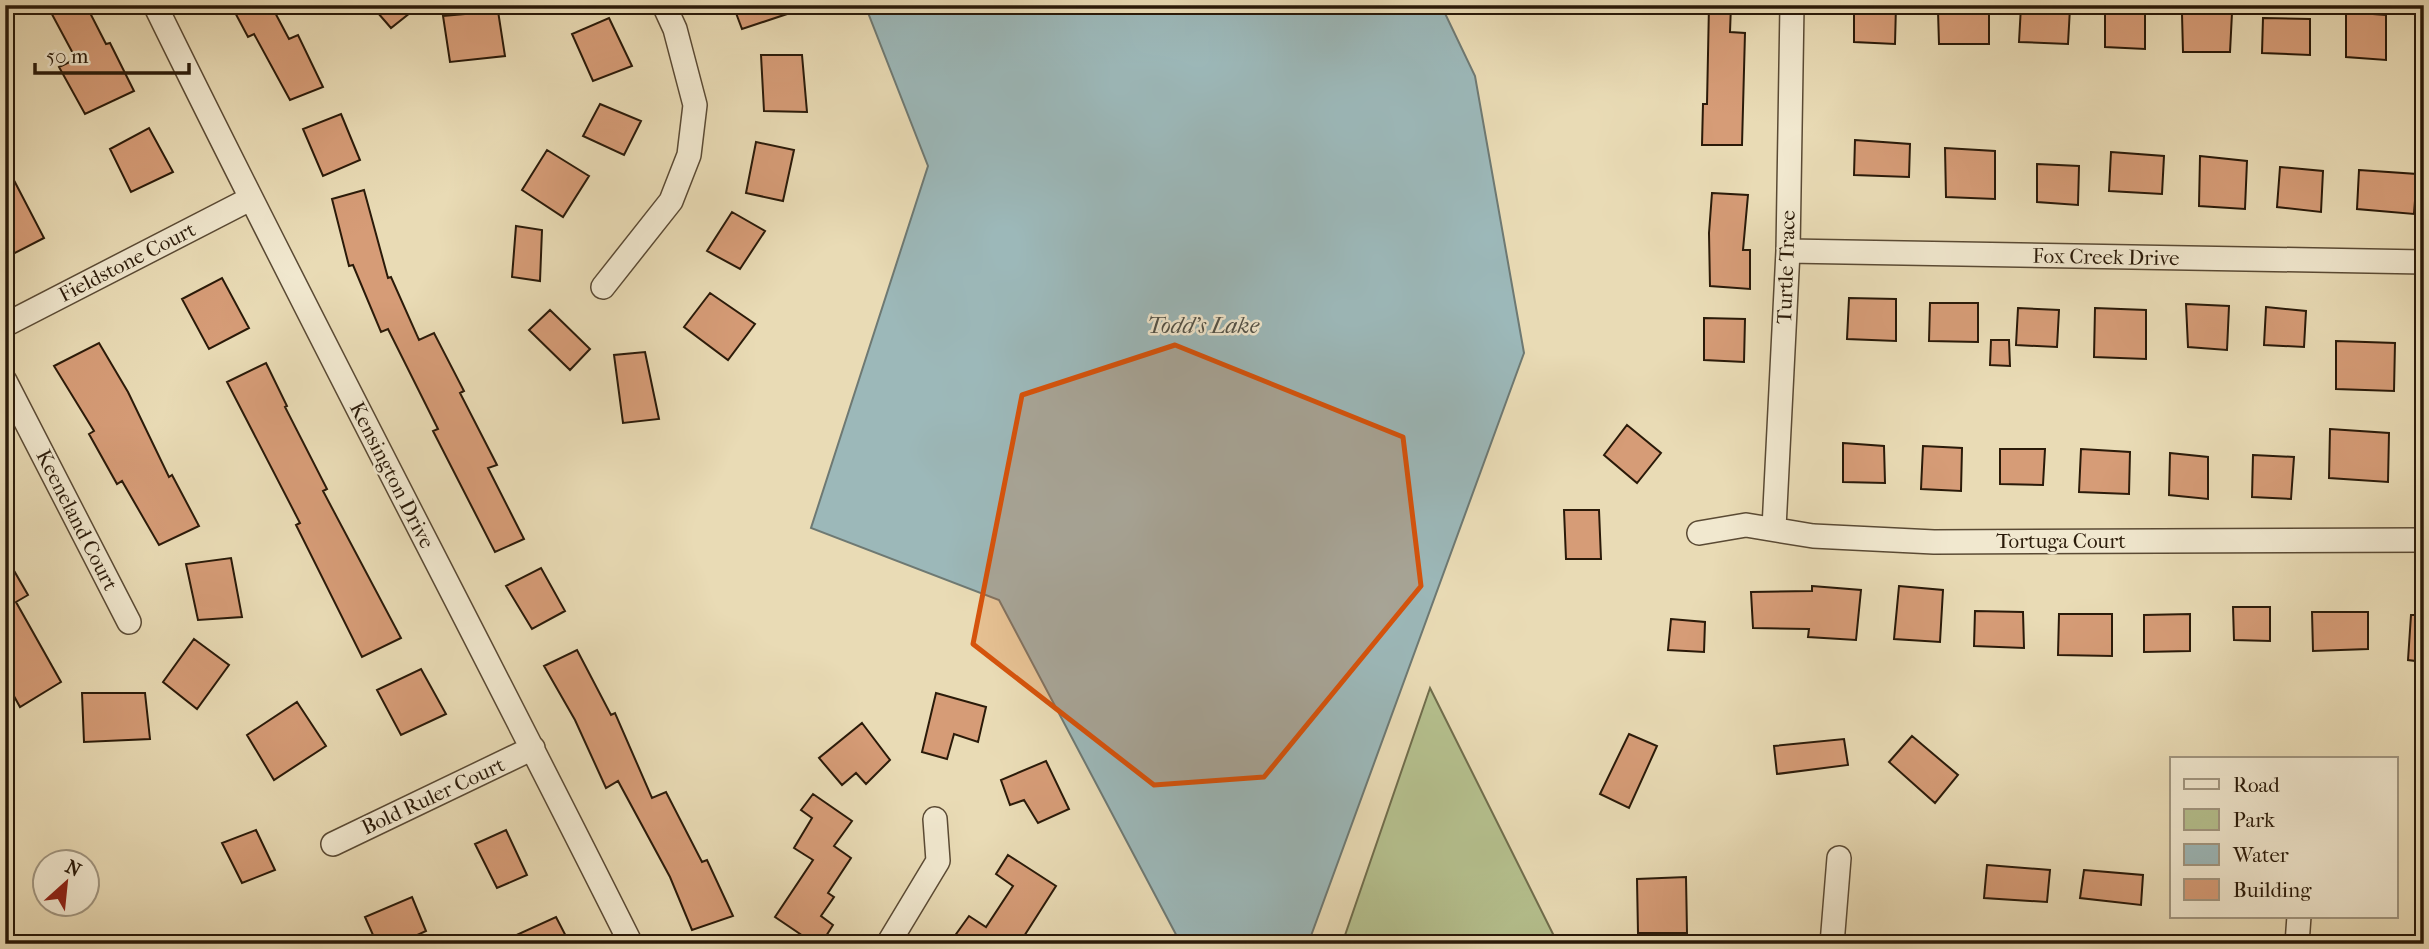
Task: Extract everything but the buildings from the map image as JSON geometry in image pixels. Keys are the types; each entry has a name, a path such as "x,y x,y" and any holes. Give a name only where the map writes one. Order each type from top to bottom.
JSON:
{"street":[{"name":"Kensington Drive","path":"155,5 250,199 631,944"},
{"path":"603,287 671,201 689,155 695,105 675,29 664,5"},
{"name":"Turtle Trace","path":"1774,528 1788,251 1791,5"},
{"name":"Fieldstone Court","path":"5,325 250,199"},
{"name":"Fox Creek Drive","path":"1788,251 2424,262"},
{"name":"Keeneland Court","path":"5,381 129,622"},
{"name":"Tortuga Court","path":"1699,533 1746,525 1812,536 1934,542 2424,540"},
{"name":"Bold Ruler Court","path":"333,844 533,748"},
{"path":"888,944 938,861 935,818"},
{"path":"1832,944 1839,858"},
{"path":"2297,944 2300,918"}],"highlighted area":[{"path":"1175,345 1403,437 1421,586 1264,777 1154,785 973,644 1022,395"}],"green space":[{"path":"1430,688 1558,944 1342,944"}],"water":[{"name":"Todd's Lake","path":"865,5 1441,5 1475,76 1524,353 1308,944 1181,944 999,600 811,528 928,166"}]}
